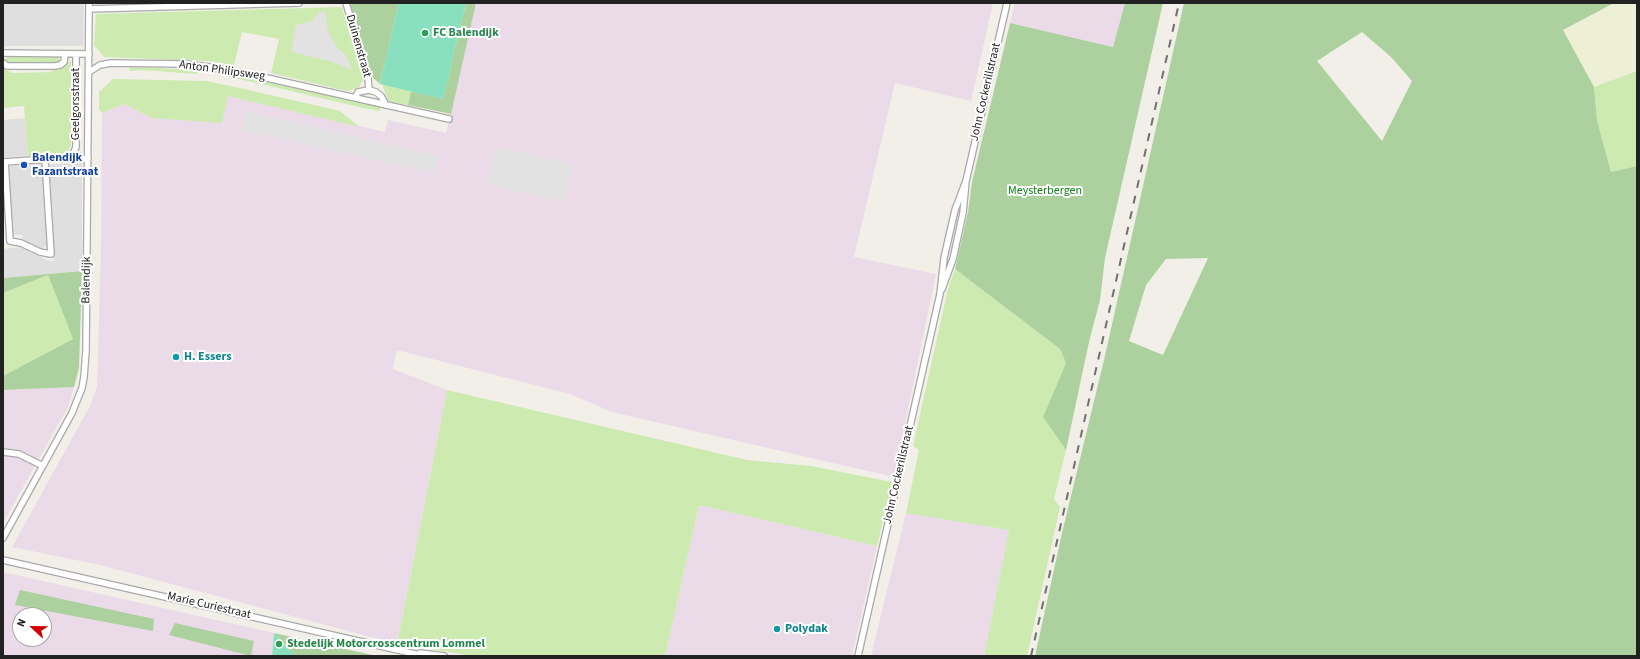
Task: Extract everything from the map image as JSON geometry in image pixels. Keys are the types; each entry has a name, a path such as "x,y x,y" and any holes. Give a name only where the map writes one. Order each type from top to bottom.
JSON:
{"street":[{"path":"89,6 299,3"},
{"name":"Duinenstraat","path":"346,3 368,78 370,90"},
{"name":"John Cockerillstraat","path":"940,294 953,259 963,214 966,181 1007,3"},
{"name":"Balendijk","path":"3,538 72,413 82,388 84,377 86,351 89,6"},
{"path":"3,53 89,54"},
{"path":"3,63 7,66 55,66 64,62 65,54"},
{"name":"Geelgorsstraat","path":"4,162 64,158 73,154 76,147 76,54"},
{"name":"Anton Philipsweg","path":"89,72 100,65 111,63 185,64 233,71 449,119"},
{"path":"355,98 358,92 370,90 381,96 386,105"},
{"path":"73,154 84,159 88,159"},
{"path":"4,162 10,241 21,243 40,252 51,254 45,159"},
{"name":"John Cockerillstraat","path":"858,656 940,294 944,258 955,210 966,181"},
{"path":"3,452 19,454 43,466"},
{"name":"Marie Curiestraat","path":"3,560 424,656"},
{"name":"Marie Curiestraat","path":"414,653 444,656"}],"shaded area":[{"path":"3,3 84,3 83,46 3,46"},
{"path":"476,3 993,3 971,101 895,83 854,257 936,274 894,477 612,412 570,394 397,350 393,369 447,390 397,644 100,565 12,547 90,406 97,387 101,248 102,113 124,104 152,118 228,96 385,132 388,120 446,133"},
{"path":"1015,3 1125,3 1113,47 1010,23"},
{"path":"319,12 325,12 328,31 337,48 346,55 352,70 330,61 291,52 296,25 312,21"},
{"path":"246,111 439,156 435,173 241,130"},
{"path":"25,118 28,156 3,157 3,120"},
{"path":"496,147 573,164 565,202 487,184"},
{"path":"82,163 82,271 3,278 3,249 23,247 48,261 54,261 49,166 52,164"},
{"path":"40,164 44,170 48,239 47,245 42,249 37,249 23,242 22,235 12,234 9,170 10,166"},
{"path":"74,387 68,407 3,523 3,390"},
{"path":"699,505 877,546 852,656 665,656"},
{"path":"906,513 1009,530 984,656 871,656"},
{"path":"3,572 274,633 272,656 3,656"}],"green space":[{"path":"353,3 399,3 380,84 373,78 349,6"},
{"name":"FC Balendijk","path":"399,3 466,3 443,99 380,84"},
{"path":"466,3 476,3 451,114 408,105 411,91 443,99"},
{"name":"Meysterbergen","path":"1125,3 1163,3 1105,258 1100,300 1089,342 1066,450 1043,417 1066,363 1060,349 955,269 968,212 972,182 1010,23 1113,47"},
{"path":"1184,3 1614,3 1563,30 1594,87 1597,120 1611,172 1637,166 1637,656 1035,656 1062,533 1104,360","holes":["1362,32 1391,57 1412,81 1382,141 1317,61","1208,258 1163,355 1129,341 1146,285 1166,259"]},
{"path":"1614,3 1637,3 1637,71 1594,87 1563,30"},
{"path":"342,7 364,79 358,88 347,91 271,73 279,39 242,32 234,65 208,61 104,57 94,45 96,14"},
{"path":"9,56 58,56 60,61 59,63 55,64 9,63 5,59"},
{"path":"70,60 72,72 71,146 66,153 28,156 24,106 3,108 3,68 12,73 50,72 61,69"},
{"path":"130,67 199,70 198,74 141,70 129,71"},
{"path":"1637,71 1637,166 1611,172 1597,120 1594,87"},
{"path":"224,73 381,107 380,111 368,109 235,78 224,75"},
{"path":"113,79 206,81 340,111 360,127 228,96 222,123 152,118 124,104 102,113 99,109 99,92"},
{"path":"382,84 411,91 408,105 388,101"},
{"path":"955,269 1060,349 1066,363 1043,417 1066,450 1054,499 1060,507 1027,656 984,656 1009,530 906,513 919,450 913,446 948,289"},
{"path":"82,271 79,368 74,387 3,390 3,376 73,339 48,275 3,293 3,278"},
{"path":"48,275 73,339 3,376 3,293"},
{"path":"447,390 747,460 811,466 892,482 877,546 699,505 665,656 474,656 397,644"},
{"path":"20,590 154,619 153,631 52,612 52,607 26,607 15,605"},
{"path":"175,623 254,641 251,656 169,635"},
{"path":"274,633 377,656 295,656"},
{"name":"Stedelijk Motorcrosscentrum Lommel","path":"274,633 295,656 272,656"}],"railway":[{"path":"1031,656 1179,3"}],"place":[{"name":"FC Balendijk","path":"425,33"},
{"name":"Balendijk Fazantstraat","path":"24,165"},
{"name":"H. Essers","path":"176,357"},
{"name":"Polydak","path":"777,629"},
{"name":"Stedelijk Motorcrosscentrum Lommel","path":"279,644"}]}
